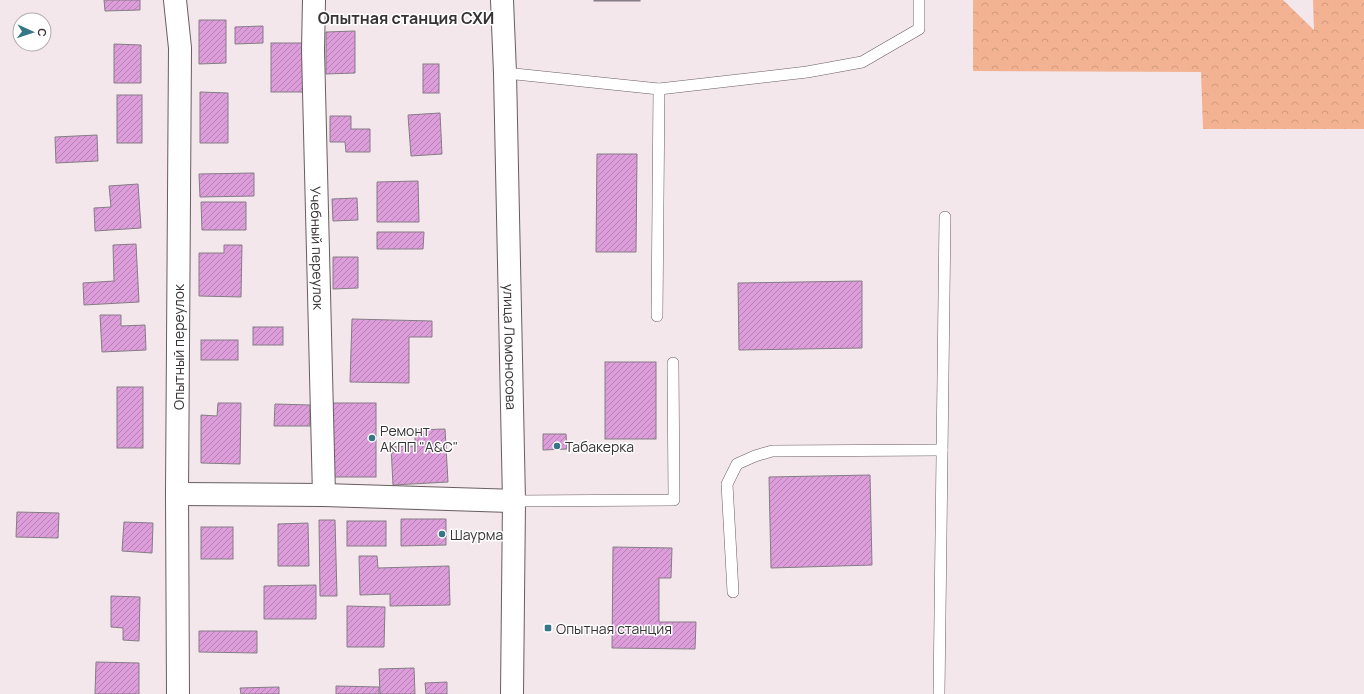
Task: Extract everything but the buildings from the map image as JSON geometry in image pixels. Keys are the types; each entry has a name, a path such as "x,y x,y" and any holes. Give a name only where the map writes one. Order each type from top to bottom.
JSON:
{"street":[{"name":"Опытный переулок","path":"175,0 180,48 177,494 178,694"},
{"name":"Учебный переулок","path":"314,0 313,50 324,495"},
{"name":"улица Ломоносова","path":"502,0 505,72 514,501 512,694"},
{"path":"177,494 324,495 514,501"}],"lane":[{"path":"505,72 659,89 807,72 862,62 919,29 919,0"},
{"path":"657,316 659,89"},
{"path":"938,694 945,217"},
{"path":"514,501 674,500 673,363"},
{"path":"733,592 728,484 737,464 755,456 772,452 942,450"}],"green space":[{"path":"973,0 1283,0 1314,30 1313,0 1364,0 1364,129 1203,129 1201,72 973,71"}],"place":[{"name":"Ремонт АКПП \"A&C\"","path":"372,438"},
{"name":"Табакерка","path":"557,446"},
{"name":"Шаурма","path":"442,534"},
{"name":"Опытная станция","path":"548,628"}],"district":[{"name":"Опытная станция СХИ","path":"406,18"}]}
